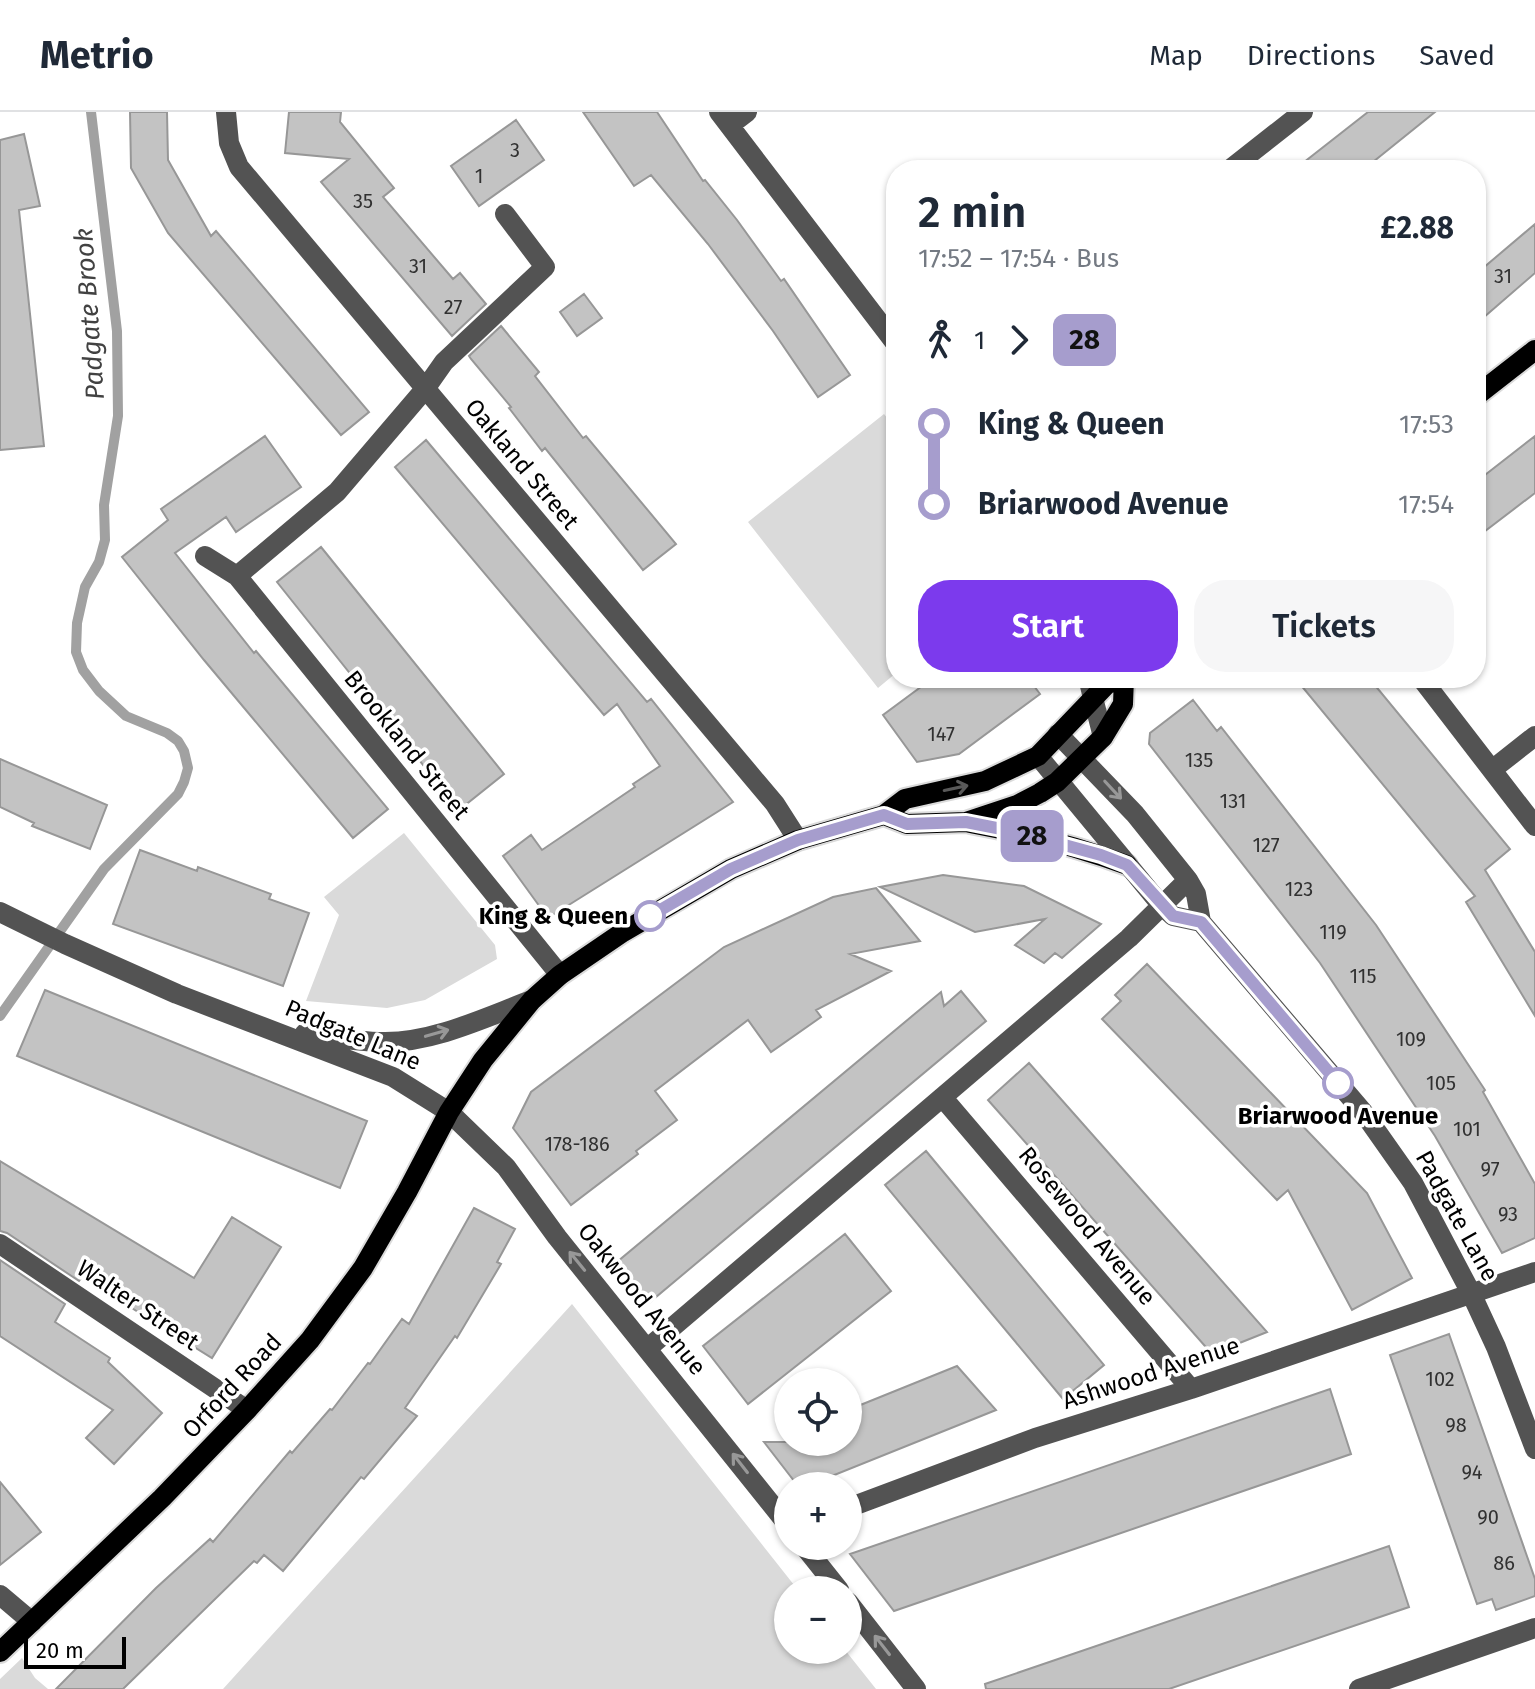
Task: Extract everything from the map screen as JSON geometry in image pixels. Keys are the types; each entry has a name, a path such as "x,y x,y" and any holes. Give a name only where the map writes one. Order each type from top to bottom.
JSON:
{"main road":[{"path":"1486,388 1535,350"},
{"path":"449,1112 483,1060 532,1000 560,975 623,932 731,869 798,840 884,815 905,799 985,781 1038,756 1058,734 1090,688"},
{"path":"966,822 1017,805 1057,782 1103,737 1123,704 1124,688"},
{"path":"884,815 907,824 966,822 1017,832 1127,865"},
{"name":"Orford Road","path":"0,1652 162,1498 310,1340 363,1268 449,1112"}],"street":[{"name":"Oakland Street","path":"226,112 229,143 239,167 775,804 798,840"},
{"path":"747,112 725,119 886,331"},
{"path":"1242,160 1303,112"},
{"path":"237,576 337,492 425,389 444,362 545,267 505,214"},
{"name":"Brookland Street","path":"205,556 237,576 560,975"},
{"path":"1090,688 1103,737"},
{"path":"1429,688 1535,826"},
{"name":"Padgate Lane","path":"1058,734 1135,814 1188,880 1196,894 1201,922 1363,1112 1413,1183 1471,1293 1512,1386 1535,1449"},
{"path":"1493,769 1535,736"},
{"name":"Padgate Lane","path":"1038,756 1161,905 1173,916 1201,922"},
{"path":"648,1348 1129,938 1188,880"},
{"name":"Padgate Lane","path":"0,912 177,994 393,1077 449,1112"},
{"path":"277,1030 365,1041 409,1040 474,1022 532,1000"},
{"name":"Rosewood Avenue","path":"943,1098 1191,1389"},
{"name":"Oakwood Avenue","path":"449,1112 506,1167 557,1237 774,1507"},
{"name":"Walter Street","path":"0,1244 247,1410"},
{"name":"Ashwood Avenue","path":"862,1503 1035,1438 1191,1389 1535,1272"},
{"path":"815,1560 828,1576"},
{"path":"0,1595 32,1622"},
{"path":"862,1620 916,1689"},
{"path":"1359,1689 1535,1628"}],"shaded area":[{"path":"884,414 886,416 886,681 878,688 748,522"},
{"path":"404,833 495,945 497,959 425,1000 387,1008 306,1001 339,915 324,897"},
{"path":"572,1304 787,1576 774,1576 774,1664 856,1664 876,1689 223,1689"},
{"path":"22,1658 35,1678 48,1689 0,1689 0,1679"}],"building":[{"path":"130,112 167,112 168,160 211,236 216,231 369,412 341,435 168,233 131,168"},
{"path":"289,112 341,112 340,122 394,188 383,197 453,279 460,273 486,304 452,336 321,182 349,159 285,153"},
{"path":"583,112 657,112 703,181 737,220 781,281 784,279 850,375 818,397 708,244 651,175 634,186"},
{"path":"1368,112 1435,112 1375,160 1307,160"},
{"path":"516,120 544,160 479,206 451,166"},
{"path":"24,134 40,206 19,210 44,446 0,450 0,140"},
{"path":"1535,224 1535,273 1486,315 1486,266"},
{"path":"584,294 602,318 577,336 560,312"},
{"path":"501,326 539,372 535,376 583,438 586,436 676,544 643,570 545,448 542,451 469,356"},
{"path":"265,436 301,487 236,532 226,517 175,553 254,653 256,651 388,809 353,838 122,557 168,520 161,509"},
{"path":"1535,436 1535,493 1486,530 1486,474"},
{"path":"426,440 647,702 651,699 733,802 548,918 503,856 531,835 542,850 635,787 633,784 660,766 617,704 604,715 395,467"},
{"path":"321,547 504,774 459,810 277,582"},
{"path":"919,688 1036,688 1040,694 959,754 917,762 883,715"},
{"path":"1303,688 1377,688 1510,849 1485,870 1535,952 1535,1016 1466,902 1475,896"},
{"path":"1193,700 1217,731 1221,727 1376,925 1485,1090 1483,1092 1535,1184 1535,1238 1502,1253 1435,1136 1320,963 1149,744 1150,733"},
{"path":"0,759 107,805 90,849 32,826 34,823 0,807"},
{"path":"140,850 271,894 269,899 309,913 283,986 113,924"},
{"path":"943,875 1024,886 1101,924 1062,958 1055,953 1044,963 1015,945 1045,919 975,932 880,887"},
{"path":"876,888 920,941 850,954 891,971 816,1010 821,1017 771,1052 748,1020 655,1091 677,1120 571,1205 513,1128 531,1092 724,947 833,897"},
{"path":"1147,964 1367,1193 1412,1278 1352,1310 1288,1190 1277,1200 1102,1019 1121,1001 1115,995"},
{"path":"45,990 367,1121 340,1188 17,1056"},
{"path":"961,991 986,1021 650,1302 617,1262 941,992 944,1006"},
{"path":"1029,1063 1267,1332 1212,1354 988,1100"},
{"path":"926,1151 1104,1365 1063,1399 885,1185"},
{"path":"0,1161 194,1278 232,1217 281,1247 212,1358 82,1277 79,1281 0,1231"},
{"path":"474,1208 515,1229 497,1262 501,1264 457,1338 455,1336 405,1408 417,1416 364,1479 361,1477 283,1571 264,1555 257,1563 254,1561 123,1689 56,1689 156,1588 210,1539 213,1542 290,1451 292,1453 332,1410 402,1319 409,1324"},
{"path":"845,1234 891,1291 794,1368 774,1368 774,1383 748,1404 703,1346"},
{"path":"0,1260 65,1304 55,1322 110,1358 108,1362 162,1413 114,1464 86,1438 113,1410 0,1336"},
{"path":"1449,1334 1535,1579 1535,1596 1496,1610 1492,1599 1477,1604 1390,1355"},
{"path":"957,1366 996,1410 842,1472 787,1472 775,1456 862,1456 862,1404"},
{"path":"1330,1389 1351,1454 894,1611 855,1560 862,1560 862,1550"},
{"path":"764,1442 774,1442 774,1455"},
{"path":"0,1482 41,1532 0,1565"},
{"path":"1389,1546 1409,1607 1169,1689 986,1689 985,1684"}],"waterway":[{"name":"Padgate Brook","path":"0,1016 104,869 178,794 188,768 178,741 167,733 126,716 99,691 83,670 76,652 77,623 85,587 99,562 105,540 104,505 118,416 117,331 91,112"}],"bus line":[{"name":"28","path":"650,916 731,869 798,840 884,815 907,824 966,822 1017,832 1127,865 1173,916 1201,922 1338,1083"}],"place":[{"name":"King & Queen","path":"650,916"},
{"name":"Briarwood Avenue","path":"1338,1083"}]}
